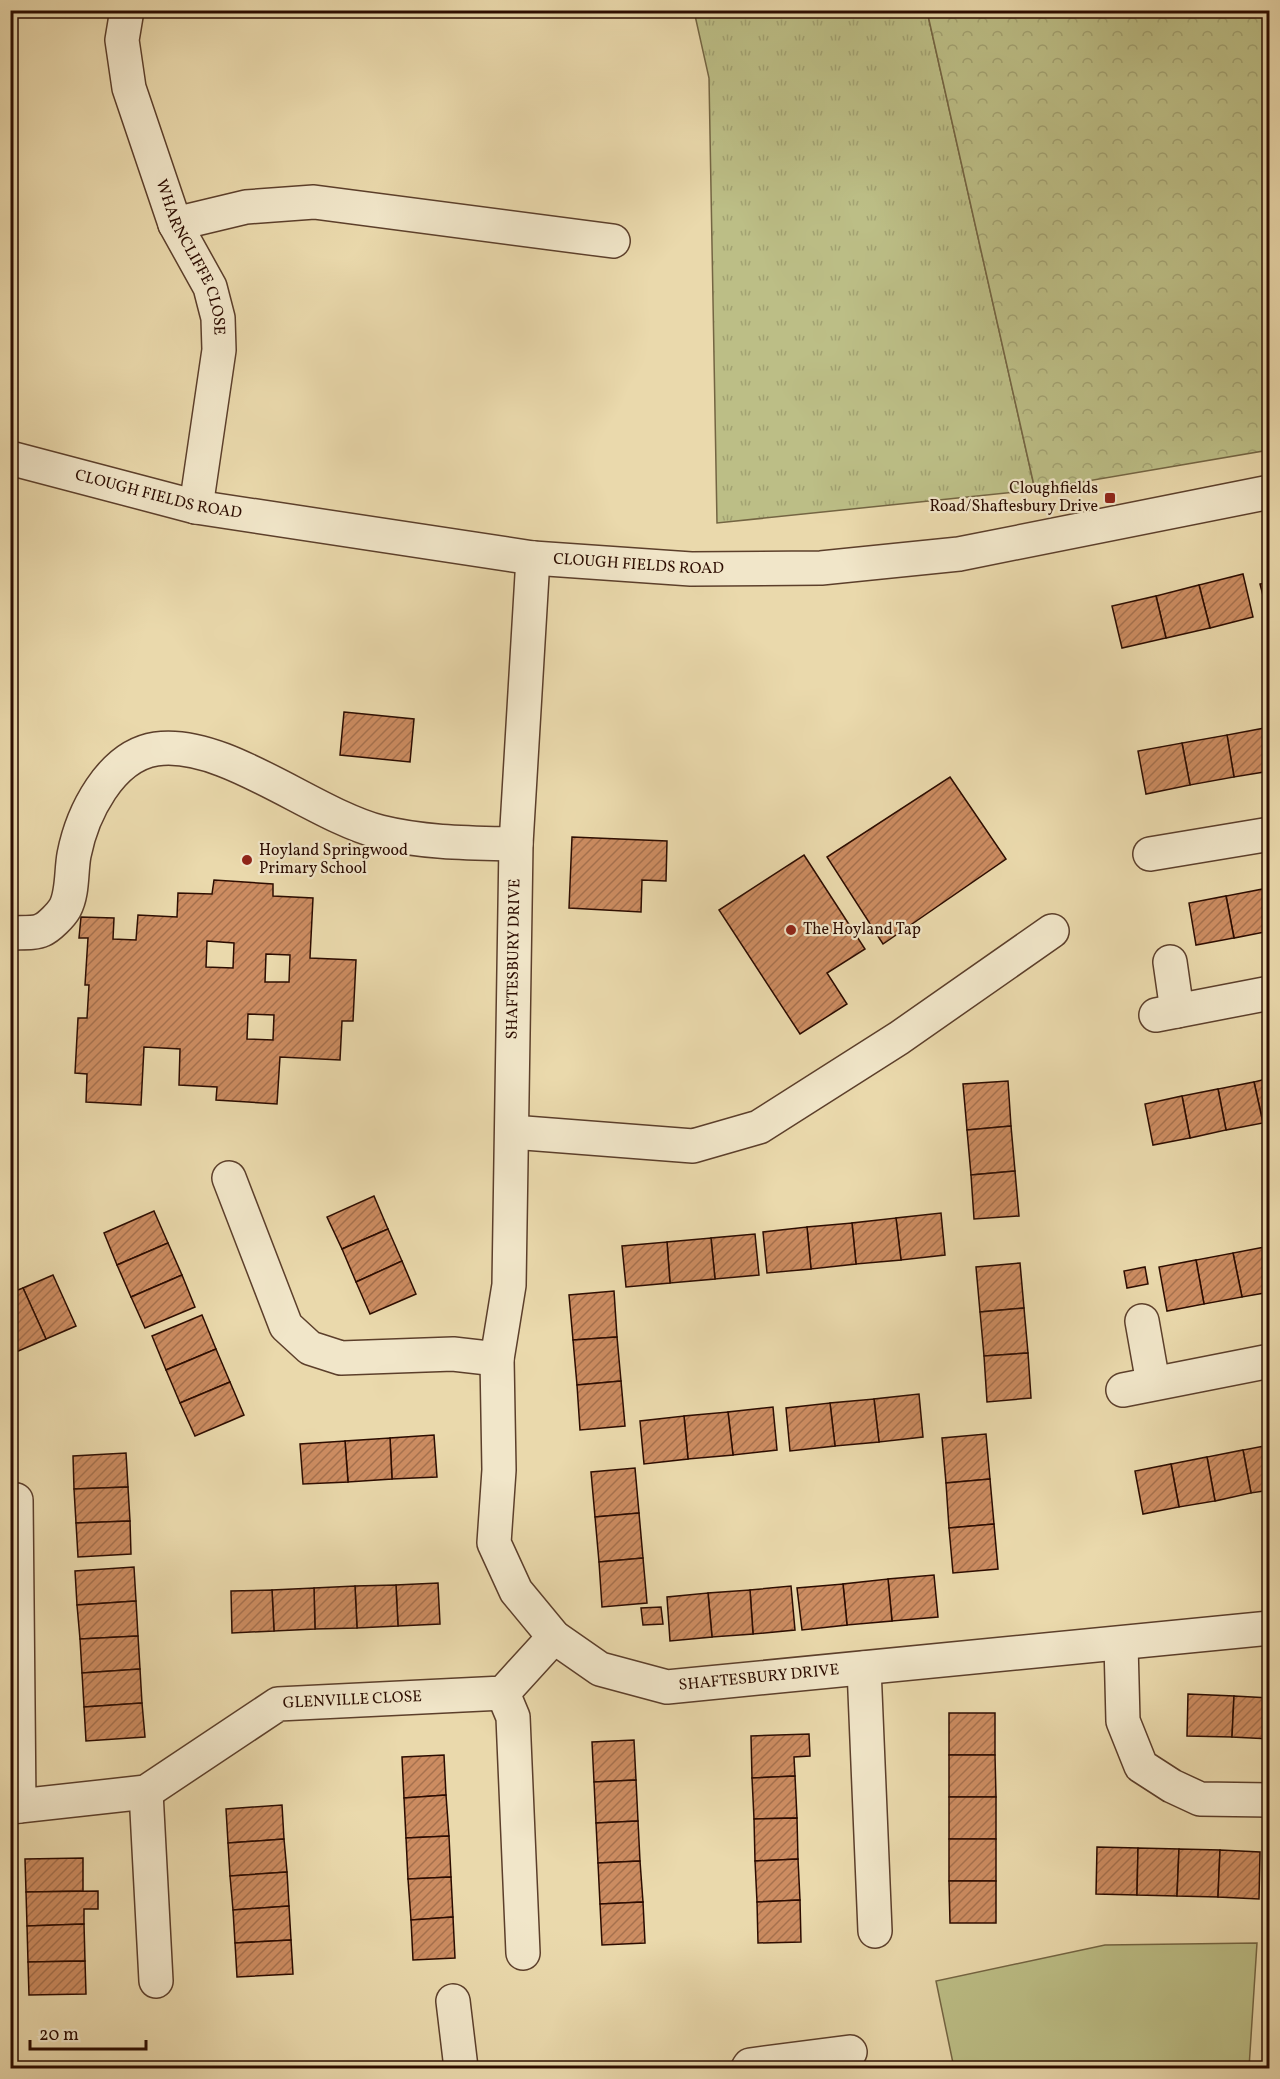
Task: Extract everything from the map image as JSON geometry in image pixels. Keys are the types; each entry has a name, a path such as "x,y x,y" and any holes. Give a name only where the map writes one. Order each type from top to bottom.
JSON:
{"street":[{"name":"WHARNCLIFFE CLOSE","path":"127,10 122,40 129,88 175,224 210,287 218,318 216,370 196,507"},
{"path":"175,224 246,207 314,202 613,241"},
{"name":"CLOUGH FIELDS ROAD","path":"10,458 196,507 533,558 691,569 821,568 959,554 1269,492"},
{"name":"SHAFTESBURY DRIVE","path":"533,558 516,844 509,1285 497,1359 499,1470 494,1543 516,1591 554,1637 600,1669 667,1687 1269,1628"},
{"path":"10,933 41,931 65,909 74,854 88,810 114,773 137,754 157,749 192,751 227,763 334,814 379,832 432,841 516,844"},
{"path":"1150,854 1269,834"},
{"path":"512,1132 693,1146 759,1127 899,1038 1052,931"},
{"path":"1170,962 1167,1013 1269,993"},
{"path":"229,1179 286,1326 310,1348 341,1358 453,1354 497,1359"},
{"path":"1142,1321 1138,1387 1269,1361"},
{"path":"14,1515 15,1807"},
{"path":"523,1953 513,1717 503,1693 554,1637"},
{"path":"1121,1644 1123,1721 1141,1766 1172,1786 1200,1798 1269,1800"},
{"path":"864,1668 876,1931"},
{"name":"GLENVILLE CLOSE","path":"15,1807 147,1792 278,1704 503,1693"},
{"path":"147,1792 156,1981"},
{"path":"453,2001 461,2068"},
{"path":"748,2068 750,2065 850,2052"}],"green space":[{"path":"694,11 927,11 1035,490 717,523 709,78"},
{"path":"927,11 1269,11 1269,450 1035,490"},
{"path":"1257,1943 1249,2068 954,2068 936,1981 1105,1945"}],"building":[{"path":"1243,574 1253,617 1210,628 1199,585"},
{"path":"1270,582 1270,622 1260,584"},
{"path":"1199,585 1210,628 1166,638 1156,596"},
{"path":"1156,596 1166,638 1122,648 1112,606"},
{"path":"344,712 414,719 410,762 340,755"},
{"path":"1270,727 1270,771 1234,777 1227,735"},
{"path":"1227,735 1234,777 1190,785 1182,743"},
{"path":"1182,743 1190,785 1146,794 1138,751"},
{"path":"950,777 1006,859 883,944 827,857"},
{"path":"572,837 667,841 666,881 642,880 641,912 569,908"},
{"path":"804,855 865,949 827,973 847,1004 800,1034 719,910"},
{"path":"214,880 273,884 273,896 313,898 310,958 356,960 353,1021 342,1021 340,1060 280,1057 277,1104 216,1100 217,1087 179,1085 180,1049 144,1047 141,1105 86,1102 87,1074 75,1073 78,1018 87,1018 89,985 85,985 88,938 79,938 81,917 114,918 113,939 136,940 138,915 177,917 178,893 212,894","holes":["207,941 234,943 233,968 206,967","266,954 290,955 289,982 265,982","248,1014 274,1015 273,1040 247,1039"]},
{"path":"1270,888 1270,923 1263,889"},
{"path":"1263,889 1270,931 1234,938 1226,896"},
{"path":"1226,896 1234,938 1196,945 1189,903"},
{"path":"1270,1078 1270,1122 1263,1123 1254,1082"},
{"path":"1008,1081 1011,1126 967,1130 963,1084"},
{"path":"1254,1082 1263,1123 1226,1130 1218,1089"},
{"path":"1218,1089 1226,1130 1190,1138 1182,1096"},
{"path":"1182,1096 1190,1138 1153,1145 1145,1104"},
{"path":"1011,1126 1015,1171 971,1175 967,1130"},
{"path":"1015,1171 1019,1216 974,1219 971,1175"},
{"path":"374,1196 388,1229 342,1249 327,1217"},
{"path":"154,1211 168,1243 117,1265 104,1233"},
{"path":"941,1213 945,1255 901,1260 896,1218"},
{"path":"896,1218 901,1260 856,1264 852,1223"},
{"path":"852,1223 856,1264 811,1269 807,1227"},
{"path":"807,1227 811,1269 767,1273 763,1232"},
{"path":"388,1229 402,1261 356,1282 342,1249"},
{"path":"755,1234 759,1275 715,1279 711,1238"},
{"path":"711,1238 715,1279 670,1283 667,1242"},
{"path":"667,1242 670,1283 626,1287 622,1246"},
{"path":"168,1243 182,1275 131,1297 117,1265"},
{"path":"1270,1246 1270,1292 1242,1297 1233,1253"},
{"path":"1233,1253 1242,1297 1204,1304 1196,1260"},
{"path":"1196,1260 1204,1304 1167,1311 1159,1267"},
{"path":"402,1261 416,1294 370,1314 356,1282"},
{"path":"1020,1263 1024,1308 980,1312 976,1267"},
{"path":"1145,1267 1148,1284 1127,1288 1124,1271"},
{"path":"53,1275 76,1326 46,1339 23,1288"},
{"path":"182,1275 195,1307 145,1328 131,1297"},
{"path":"23,1288 46,1339 16,1352 10,1341 10,1293"},
{"path":"614,1291 617,1337 573,1340 569,1295"},
{"path":"1024,1308 1028,1353 984,1356 980,1312"},
{"path":"202,1315 216,1349 166,1370 152,1336"},
{"path":"617,1337 621,1381 577,1385 573,1340"},
{"path":"216,1349 230,1382 180,1403 166,1370"},
{"path":"1028,1353 1031,1398 987,1402 984,1356"},
{"path":"621,1381 625,1426 580,1430 577,1385"},
{"path":"230,1382 244,1415 195,1436 180,1403"},
{"path":"919,1394 923,1437 879,1442 874,1399"},
{"path":"874,1399 879,1442 835,1446 830,1403"},
{"path":"830,1403 835,1446 790,1451 786,1408"},
{"path":"773,1407 777,1450 733,1455 728,1412"},
{"path":"728,1412 733,1455 688,1459 684,1416"},
{"path":"684,1416 688,1459 644,1464 640,1421"},
{"path":"986,1434 990,1479 946,1483 942,1438"},
{"path":"434,1435 437,1477 392,1479 390,1438"},
{"path":"390,1438 392,1479 348,1482 345,1441"},
{"path":"345,1441 348,1482 303,1484 300,1444"},
{"path":"1270,1445 1270,1490 1251,1493 1243,1450"},
{"path":"1243,1450 1251,1493 1215,1501 1207,1457"},
{"path":"126,1453 128,1487 74,1489 73,1456"},
{"path":"1207,1457 1215,1501 1179,1507 1171,1464"},
{"path":"1171,1464 1179,1507 1143,1514 1135,1471"},
{"path":"635,1468 639,1513 595,1517 591,1472"},
{"path":"990,1479 994,1524 949,1528 946,1483"},
{"path":"128,1487 130,1521 76,1523 74,1489"},
{"path":"639,1513 643,1558 599,1562 595,1517"},
{"path":"130,1521 131,1554 78,1557 76,1523"},
{"path":"994,1524 998,1569 953,1573 949,1528"},
{"path":"643,1558 647,1603 602,1607 599,1562"},
{"path":"134,1567 136,1601 77,1605 75,1571"},
{"path":"934,1575 938,1617 892,1621 888,1579"},
{"path":"888,1579 892,1621 847,1625 843,1584"},
{"path":"438,1583 440,1624 398,1626 396,1585"},
{"path":"843,1584 847,1625 802,1630 797,1588"},
{"path":"396,1585 398,1626 357,1628 355,1586"},
{"path":"355,1586 357,1628 315,1629 314,1588"},
{"path":"791,1586 795,1630 753,1634 750,1590"},
{"path":"314,1588 315,1629 274,1631 272,1590"},
{"path":"272,1590 274,1631 232,1633 231,1591"},
{"path":"750,1590 753,1634 712,1637 708,1593"},
{"path":"708,1593 712,1637 670,1641 667,1597"},
{"path":"136,1601 138,1636 80,1639 77,1605"},
{"path":"661,1607 663,1624 643,1625 641,1608"},
{"path":"138,1636 140,1669 82,1673 80,1639"},
{"path":"140,1669 142,1703 84,1707 82,1673"},
{"path":"1188,1694 1234,1696 1232,1737 1187,1736"},
{"path":"1234,1696 1270,1698 1270,1739 1232,1737"},
{"path":"142,1703 145,1737 86,1741 84,1707"},
{"path":"949,1713 995,1713 995,1755 949,1755"},
{"path":"809,1734 810,1756 794,1757 795,1776 752,1778 751,1736"},
{"path":"634,1740 636,1780 594,1782 592,1742"},
{"path":"444,1755 446,1795 404,1798 402,1757"},
{"path":"949,1755 995,1755 996,1797 949,1797"},
{"path":"795,1776 797,1818 754,1819 752,1778"},
{"path":"636,1780 638,1821 596,1823 594,1782"},
{"path":"446,1795 449,1836 406,1838 404,1798"},
{"path":"949,1797 996,1797 996,1839 949,1839"},
{"path":"282,1805 284,1839 228,1843 226,1809"},
{"path":"797,1818 798,1859 755,1861 754,1819"},
{"path":"638,1821 640,1861 598,1863 596,1823"},
{"path":"449,1836 451,1877 408,1879 406,1838"},
{"path":"284,1839 287,1872 230,1876 228,1843"},
{"path":"949,1839 996,1839 996,1881 949,1881"},
{"path":"1097,1847 1138,1848 1137,1895 1096,1894"},
{"path":"1138,1848 1179,1849 1177,1896 1137,1895"},
{"path":"1179,1849 1220,1850 1218,1897 1177,1896"},
{"path":"1220,1850 1260,1852 1259,1899 1218,1897"},
{"path":"83,1858 83,1891 26,1892 25,1859"},
{"path":"798,1859 800,1900 757,1902 755,1861"},
{"path":"640,1861 643,1902 600,1904 598,1863"},
{"path":"287,1872 289,1906 233,1910 230,1876"},
{"path":"451,1877 453,1917 411,1920 408,1879"},
{"path":"949,1881 996,1881 996,1923 950,1923"},
{"path":"98,1891 98,1909 84,1909 84,1924 27,1926 26,1892"},
{"path":"800,1900 801,1942 758,1943 757,1902"},
{"path":"643,1902 645,1943 602,1945 600,1904"},
{"path":"289,1906 291,1940 235,1943 233,1910"},
{"path":"453,1917 455,1958 413,1960 411,1920"},
{"path":"84,1924 85,1961 28,1962 27,1926"},
{"path":"291,1940 293,1974 237,1977 235,1943"},
{"path":"85,1961 86,1994 29,1995 28,1962"}],"place":[{"name":"Cloughfields Road/Shaftesbury Drive","path":"1110,498"},
{"name":"Hoyland Springwood Primary School","path":"247,860"},
{"name":"The Hoyland Tap","path":"791,930"}]}
